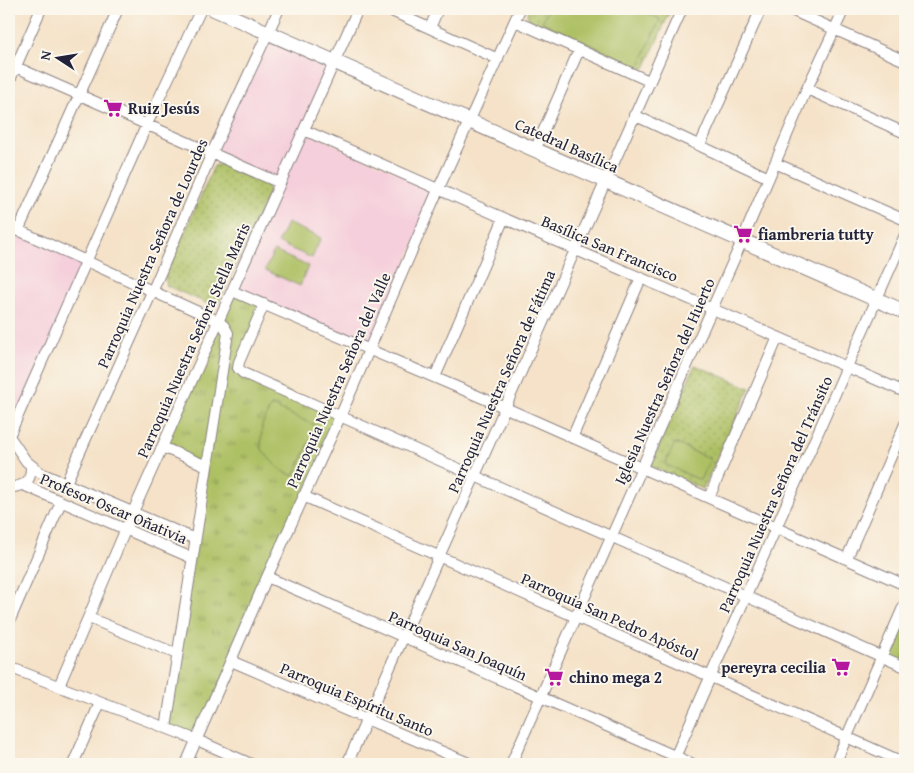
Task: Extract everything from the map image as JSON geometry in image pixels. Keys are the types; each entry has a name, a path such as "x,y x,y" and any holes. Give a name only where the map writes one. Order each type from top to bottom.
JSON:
{"main road":[{"name":"Catedral Basílica","path":"214,9 905,312"}],"street":[{"path":"9,82 12,65 41,9"},
{"path":"118,9 80,95 14,228 218,321 228,333 166,728"},
{"path":"9,436 147,124 201,9"},
{"name":"Parroquia Nuestra Señora de Lourdes","path":"66,483 212,153 279,9"},
{"name":"Parroquia Nuestra Señora Stella Maris","path":"60,686 133,512 358,9"},
{"path":"387,9 498,59"},
{"path":"430,28 438,9"},
{"name":"Parroquia Nuestra Señora del Valle","path":"186,764 267,577 340,417 438,190 520,9"},
{"name":"Parroquia Nuestra Señora de Fátima","path":"347,764 682,9"},
{"path":"700,145 761,9"},
{"path":"789,9 905,61"},
{"name":"Iglesia Nuestra Señora del Huerto","path":"511,764 742,241 807,89 844,9"},
{"path":"515,21 649,81"},
{"path":"535,150 579,50"},
{"path":"12,65 280,183"},
{"path":"807,89 905,133"},
{"path":"634,115 769,178"},
{"name":"Basílica San Francisco","path":"304,130 905,392"},
{"path":"775,163 905,220"},
{"path":"435,377 504,218"},
{"name":"Parroquia Nuestra Señora del Tránsito","path":"674,760 905,235"},
{"path":"572,438 640,278"},
{"path":"232,291 435,377 905,584"},
{"path":"264,304 239,362 238,368 240,371 905,667"},
{"path":"709,498 778,337"},
{"path":"847,558 905,424"},
{"name":"Profesor Oscar Oñativia","path":"9,436 31,466 42,473 196,539"},
{"path":"162,447 207,466"},
{"name":"Profesor Oscar Oñativia","path":"9,488 23,485 29,480 31,466"},
{"name":"Profesor Oscar Oñativia","path":"23,485 192,558"},
{"name":"Parroquia San Pedro Apóstol","path":"303,496 905,763"},
{"path":"9,622 61,502"},
{"name":"Parroquia San Joaquín","path":"267,577 540,697 674,760 693,764"},
{"path":"835,764 905,603"},
{"path":"89,618 178,654"},
{"name":"Parroquia Espíritu Santo","path":"231,661 470,764"},
{"path":"9,667 197,740 251,764"},
{"path":"73,764 100,703"}],"shaded area":[{"path":"269,33 334,62 280,182 213,153"},
{"path":"304,131 438,190 369,349 233,290"},
{"path":"9,228 86,262 9,436"}],"green space":[{"path":"529,9 671,9 645,68 637,70 530,22 527,13"},
{"path":"548,9 637,9 660,19 639,67 542,22"},
{"path":"220,164 267,185 269,192 219,302 211,305 167,286 165,277 214,166"},
{"path":"287,223 321,238 312,258 278,243"},
{"path":"274,251 308,266 300,286 265,270"},
{"path":"232,291 263,305 238,368 339,417 196,739 166,727 207,466 162,447"},
{"path":"695,365 750,388 703,489 650,466"},
{"path":"271,406 317,426 294,476 279,468 261,448 262,425"},
{"path":"675,443 710,459 700,480 665,464"},
{"path":"905,605 905,666 883,655"}],"place":[{"name":"Ruiz Jesús","path":"113,108"},
{"name":"fiambreria tutty","path":"743,234"},
{"name":"pereyra cecilia","path":"841,667"},
{"name":"chino mega 2","path":"554,677"}]}
